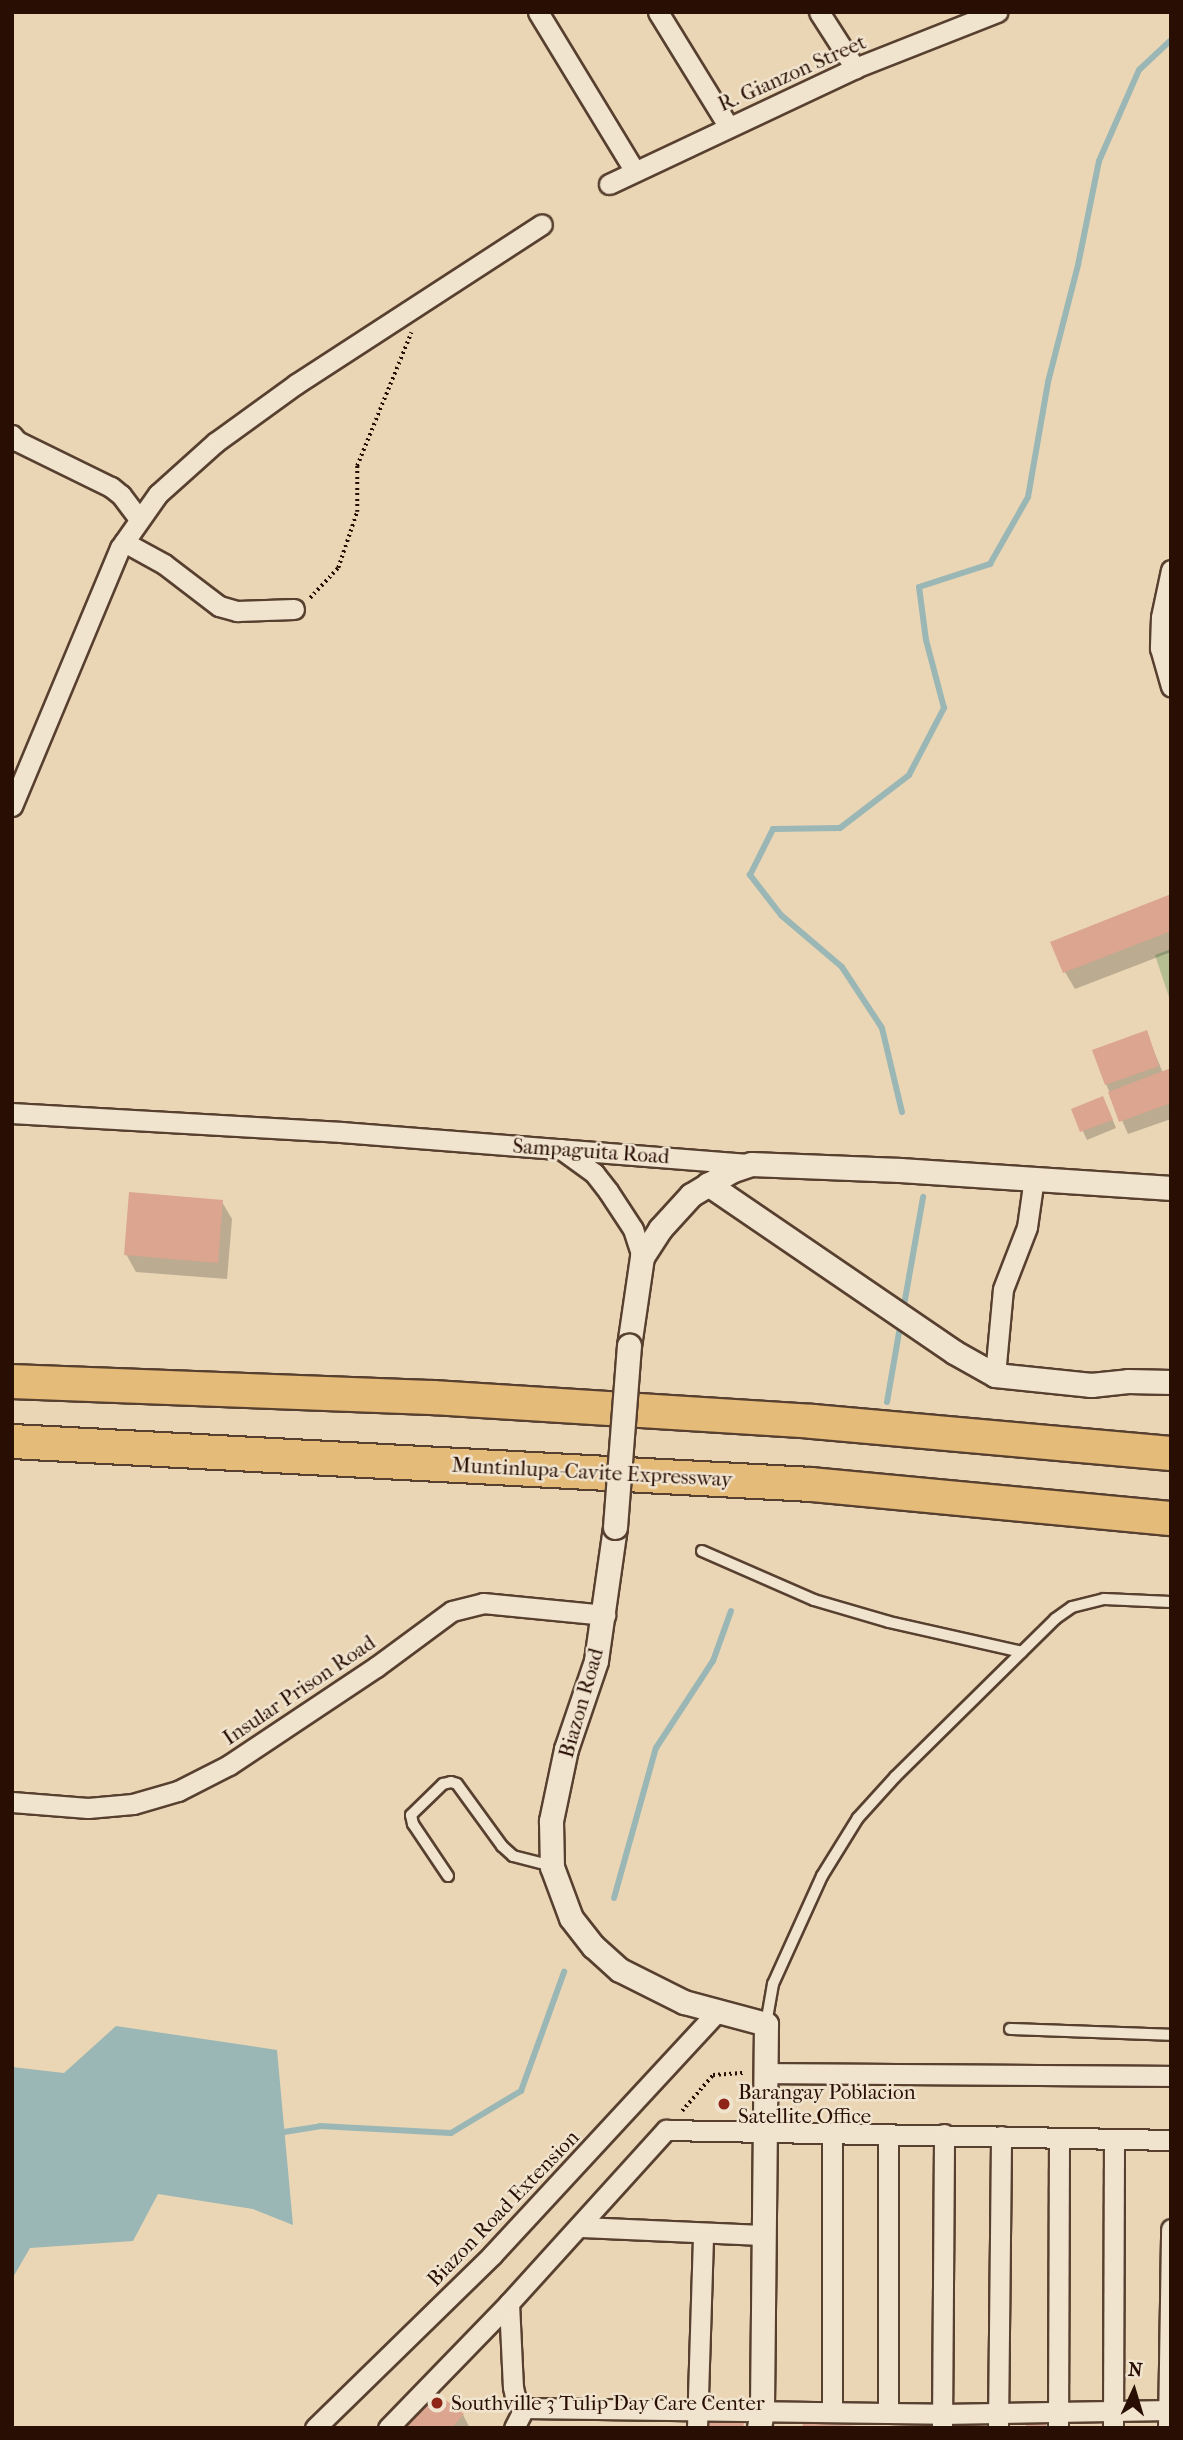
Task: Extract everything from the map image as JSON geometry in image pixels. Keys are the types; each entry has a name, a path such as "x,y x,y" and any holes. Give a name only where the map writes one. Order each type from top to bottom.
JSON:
{"highway":[{"path":"12,1381 433,1397 813,1422 1171,1453"},
{"name":"Muntinlupa-Cavite Expressway","path":"12,1441 810,1484 1171,1518"}],"street":[{"path":"538,12 634,170"},
{"path":"658,12 728,125"},
{"path":"819,12 855,68"},
{"name":"R. Gianzon Street","path":"609,184 728,125 959,20 997,12"},
{"path":"12,806 124,542 158,494 216,442 333,358 423,303 542,224"},
{"path":"12,435 17,441 111,487 139,519"},
{"path":"124,542 164,564 219,606 237,611 294,609"},
{"path":"1171,570 1161,617 1160,648 1171,686"},
{"name":"Sampaguita Road","path":"12,1112 559,1147 751,1164 1034,1178 1171,1188"},
{"name":"Biazon Road","path":"559,1147 594,1173 608,1191 633,1229 642,1257 629,1346 615,1527 605,1615 596,1661 566,1749 551,1821 552,1867 571,1918 593,1946 620,1970 654,1989 718,2012 766,2024"},
{"name":"Biazon Road","path":"642,1257 678,1208 708,1184 751,1164"},
{"path":"995,1375 1003,1289 1027,1227 1034,1178"},
{"path":"708,1184 954,1352 995,1375 1091,1385 1128,1381 1171,1382"},
{"name":"Insular Prison Road","path":"12,1802 88,1808 133,1804 178,1791 229,1765 376,1667 452,1611 483,1603 605,1615"},
{"name":"Biazon Road Extension","path":"315,2428 492,2255 718,2012"},
{"path":"761,2420 766,2024"},
{"path":"764,2073 1171,2076"},
{"path":"388,2428 580,2227 666,2130 1171,2140"},
{"path":"831,2133 832,2412"},
{"path":"942,2421 944,2134"},
{"path":"881,2418 888,2135"},
{"path":"998,2420 1001,2136"},
{"path":"1058,2420 1059,2138"},
{"path":"1112,2419 1114,2139"},
{"path":"580,2227 764,2235"},
{"path":"509,2303 516,2401 524,2408 582,2419 761,2420 832,2412 942,2421 1169,2416 1171,2229"},
{"path":"698,2420 703,2233"},
{"path":"514,2428 524,2408"}],"lane":[{"path":"702,1551 814,1600 889,1622 1022,1653"},
{"path":"766,2024 768,2006 782,1961 822,1876 858,1818 954,1717 1072,1607 1104,1599 1171,1602"},
{"path":"448,1876 413,1824 411,1815 443,1784 451,1782 457,1784 502,1846 513,1856 552,1867"},
{"path":"1010,2029 1171,2035"}],"path":[{"path":"294,609 317,593 338,568 357,512 359,458 423,303"},
{"path":"666,2130 713,2075 764,2073"}],"green space":[{"path":"1171,949 1171,1003 1155,955"}],"water":[{"path":"116,2026 277,2050 293,2225 253,2209 158,2194 133,2241 30,2248 12,2279 12,2067 64,2073"}],"building":[{"path":"1171,894 1171,931 1063,973 1050,942"},
{"path":"1147,1030 1159,1066 1105,1085 1092,1050"},
{"path":"1171,1068 1171,1103 1119,1122 1108,1092"},
{"path":"1103,1096 1113,1120 1080,1132 1071,1109"},
{"path":"129,1192 223,1200 218,1263 124,1255"},
{"name":"Southville 3 Tulip Day Care Center","path":"435,2392 464,2414 452,2428 401,2428"},
{"path":"1046,2417 1046,2428 1026,2428 1026,2418"},
{"path":"708,2423 744,2423 743,2428 708,2428"},
{"path":"803,2423 859,2426 859,2428 802,2428"}],"waterway":[{"path":"902,1112 882,1028 842,967 781,915 750,875 773,829 840,828 909,775 944,708 926,640 919,587 990,564 1028,497 1048,382 1078,265 1099,161 1139,70 1171,40"},
{"path":"903,1311 923,1197"},
{"path":"887,1402 901,1321"},
{"path":"614,1898 656,1748 713,1661 731,1611"},
{"path":"284,2132 320,2126 451,2133 521,2091 564,1972"}],"place":[{"name":"Barangay Poblacion Satellite Office","path":"724,2104"},
{"name":"Southville 3 Tulip Day Care Center","path":"437,2403"}]}
